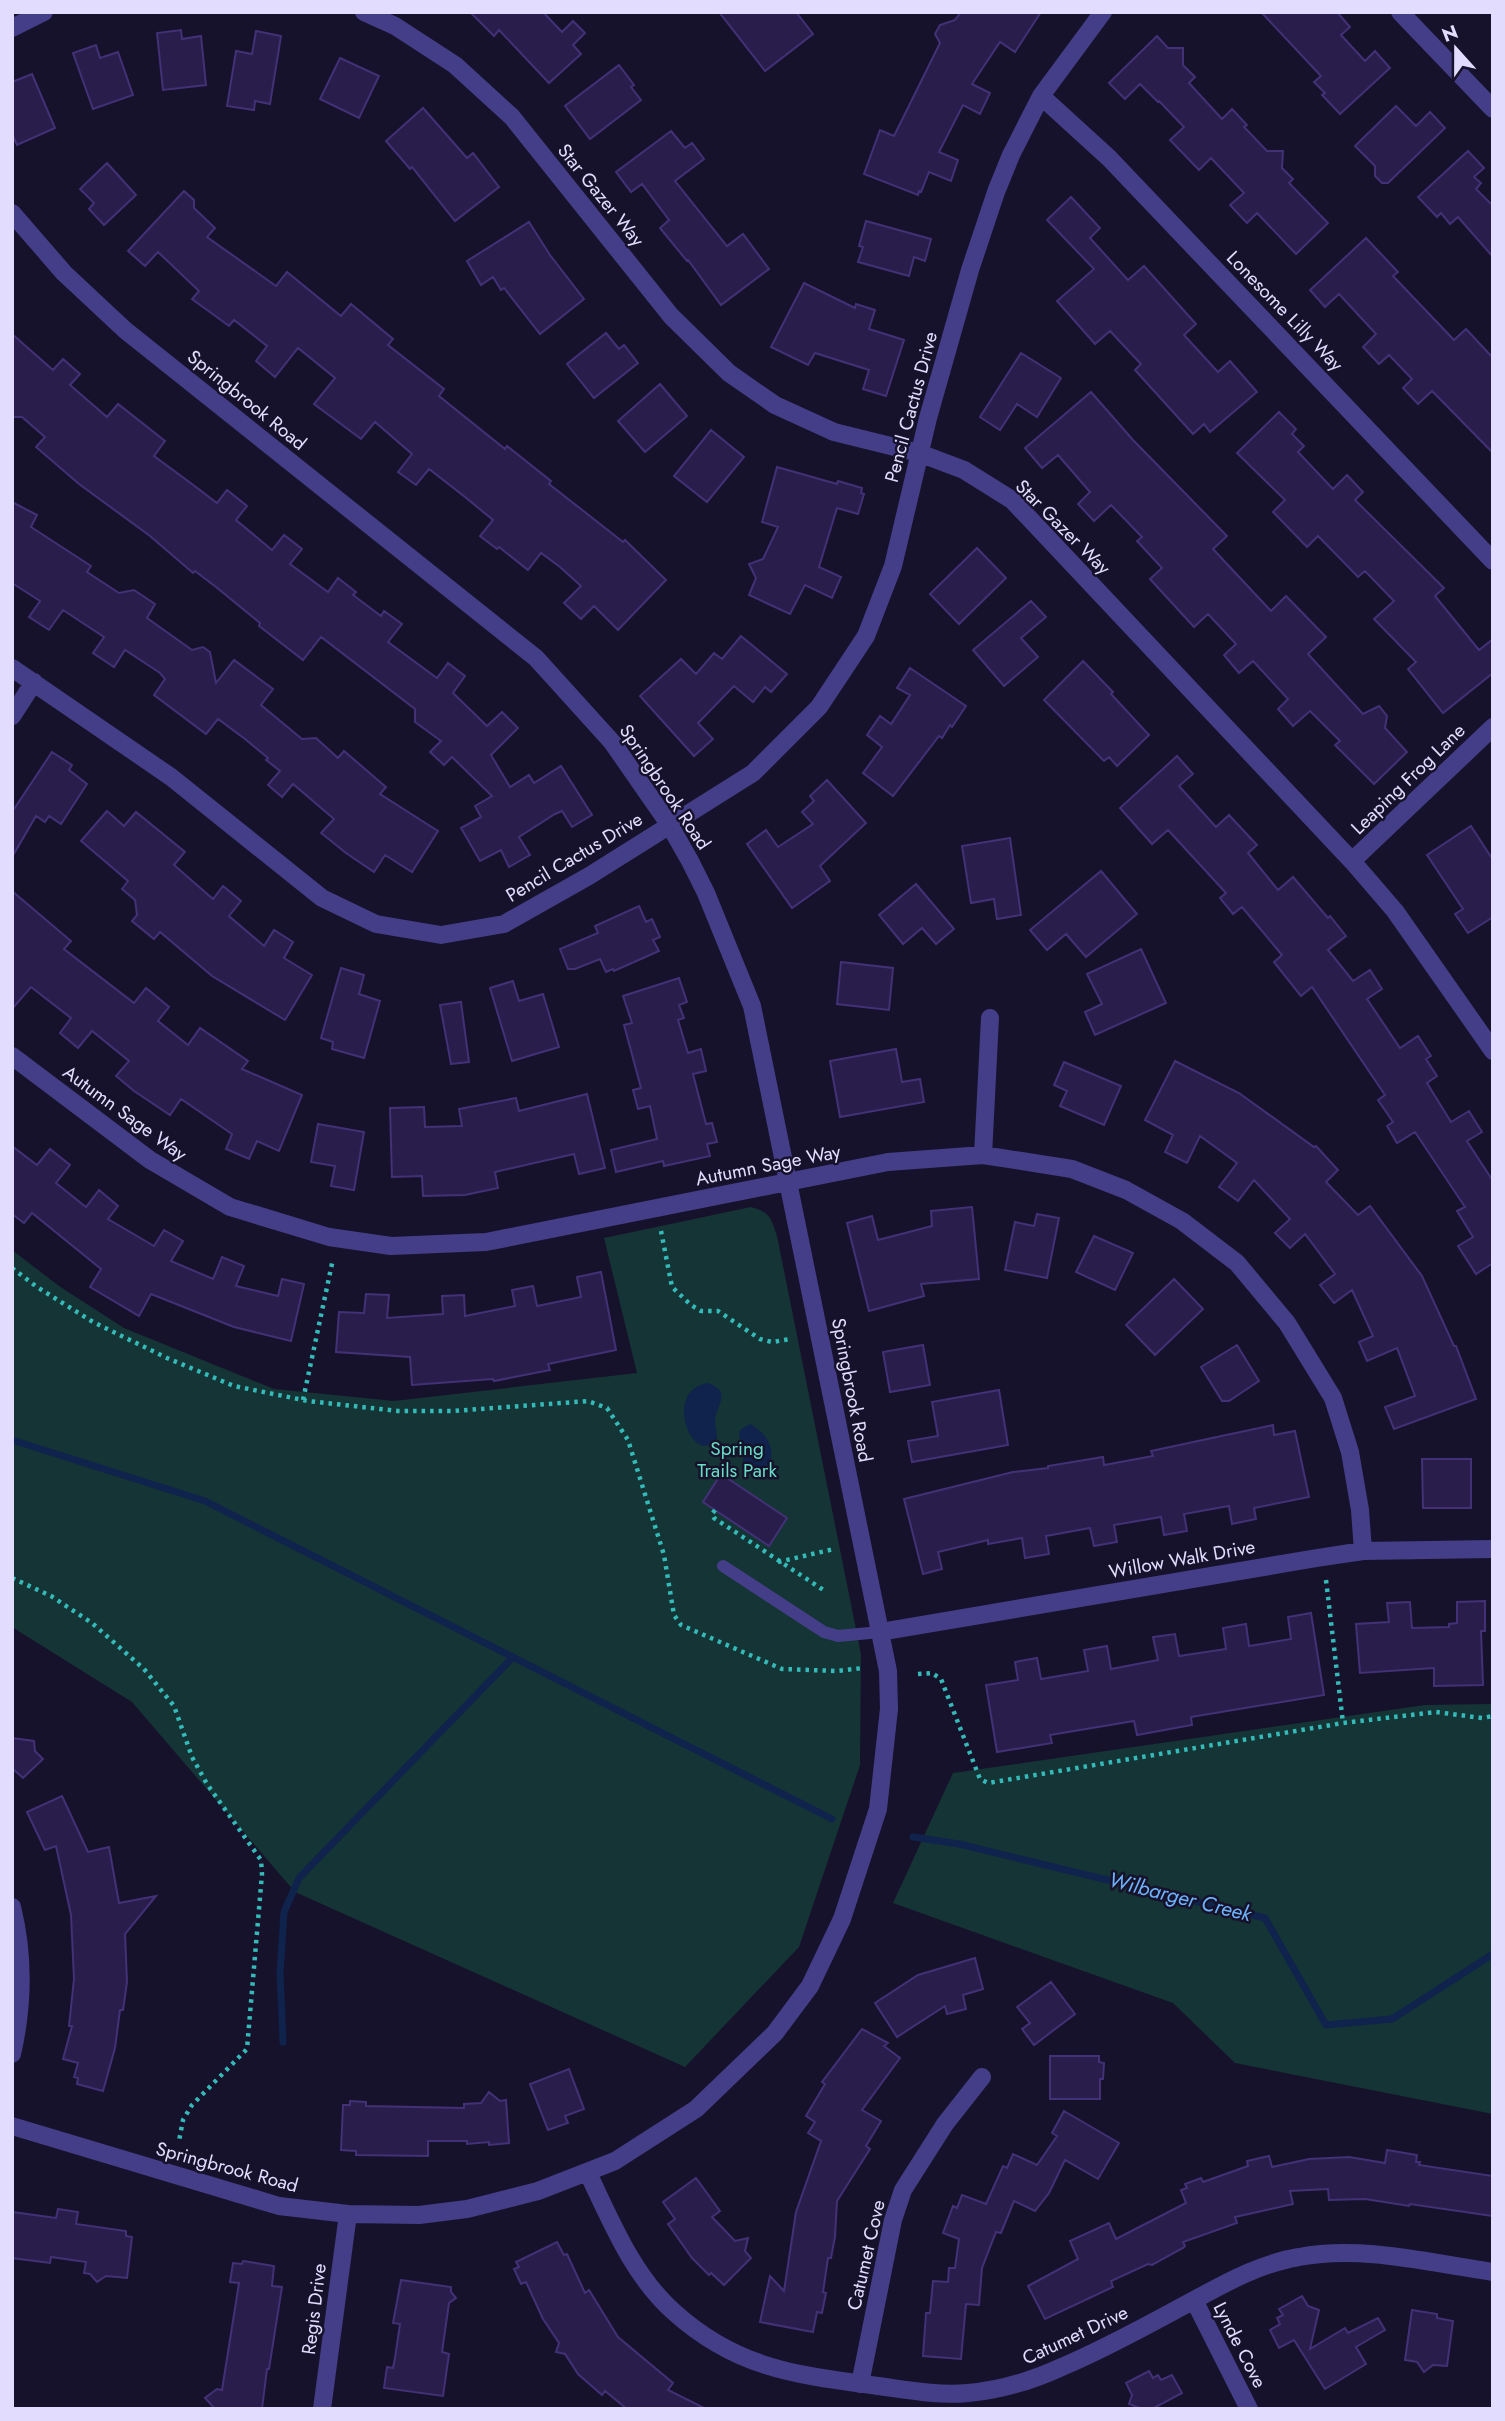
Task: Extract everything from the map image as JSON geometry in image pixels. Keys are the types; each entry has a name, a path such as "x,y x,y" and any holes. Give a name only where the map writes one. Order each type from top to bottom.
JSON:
{"street":[{"path":"12,27 44,12"},
{"name":"Star Gazer Way","path":"364,12 395,26 454,65 512,117 671,316 729,373 775,405 834,432 919,453 964,470 1012,500 1395,911 1493,1051"},
{"name":"Pencil Cactus Drive","path":"12,668 171,777 321,898 376,924 441,935 504,924 589,876 752,773 819,707 866,636 893,566 919,453 970,270 996,192 1011,155 1041,96 1102,12"},
{"path":"1400,12 1493,109"},
{"name":"Lonesome Lilly Way","path":"1041,96 1109,158 1493,561"},
{"name":"Springbrook Road","path":"12,213 64,273 125,330 536,658 612,742 669,824 706,893 752,1006 880,1632 887,1671 889,1709 878,1809 842,1919 810,1986 775,2033 696,2109 632,2151 588,2173 538,2191 467,2209 419,2215 348,2214 279,2206 12,2126"},
{"path":"12,716 34,682"},
{"name":"Leaping Frog Lane","path":"1352,862 1493,727"},
{"path":"983,1156 990,1018"},
{"name":"Autumn Sage Way","path":"12,1056 149,1160 230,1207 329,1237 391,1246 486,1242 888,1162 983,1156 1072,1169 1126,1190 1182,1221 1237,1263 1287,1323 1333,1398 1350,1452 1360,1510 1363,1552"},
{"name":"Willow Walk Drive","path":"880,1632 1317,1558 1363,1552 1493,1549"},
{"path":"12,1908 20,1945 22,1985 12,2054"},
{"name":"Catumet Cove","path":"860,2384 892,2220 903,2190 945,2124 982,2077"},
{"name":"Catumet Drive","path":"588,2173 633,2261 655,2292 673,2312 731,2353 791,2374 915,2391 965,2393 1016,2385 1065,2366 1233,2279 1297,2257 1344,2252 1493,2272"},
{"name":"Regis Drive","path":"322,2409 348,2214"},
{"name":"Lynde Cove","path":"1194,2300 1249,2409"}],"lane":[{"path":"723,1566 824,1632 838,1636 880,1632"}],"path":[{"path":"662,1231 672,1287 691,1305 701,1311 718,1311 760,1339 772,1342 791,1339"},
{"path":"303,1400 333,1259"},
{"path":"12,1268 93,1322 167,1358 234,1386 303,1400 398,1411 587,1401 607,1408 628,1440 664,1555 674,1615 681,1625 782,1670 837,1671 863,1668"},
{"path":"715,1510 712,1514 714,1518 825,1591"},
{"path":"778,1562 834,1549"},
{"path":"12,1578 51,1596 92,1623 144,1669 174,1706 192,1757 207,1784 261,1860 247,2049 191,2105 183,2120 179,2141"},
{"path":"1326,1580 1343,1723"},
{"path":"918,1674 933,1673 941,1679 980,1779 988,1783 1343,1723 1436,1712 1482,1718 1493,1716"}],"green space":[{"name":"Spring Trails Park","path":"751,1207 769,1217 777,1236 861,1654 860,1765 799,1947 685,2067 295,1892 132,1702 12,1627 12,1250 59,1286 124,1328 274,1389 394,1401 637,1373 604,1238"},
{"path":"1493,1704 1493,2114 1235,2063 1173,2003 893,1903 953,1773 1425,1705"}],"water":[{"path":"708,1383 720,1391 721,1399 715,1421 717,1438 708,1445 699,1444 692,1437 686,1426 684,1412 686,1399 694,1389"},
{"path":"750,1424 763,1434 770,1446 771,1460 762,1474 754,1475 743,1465 744,1448 739,1436 740,1430"}],"building":[{"path":"470,12 543,12 562,32 573,21 585,33 573,45 581,54 549,83 499,30 494,36"},
{"path":"719,12 796,12 813,34 765,71"},
{"path":"961,12 1041,12 1015,52 1000,42 972,84 990,93 980,114 963,105 939,152 958,160 951,181 929,172 918,195 864,174 880,130 894,136 940,43 935,34 940,25 955,20"},
{"path":"1261,12 1337,12 1350,27 1341,35 1365,61 1375,51 1390,68 1340,114 1314,82 1321,76"},
{"path":"181,30 182,39 201,36 206,85 163,90 157,33"},
{"path":"256,31 281,36 270,104 255,101 254,110 227,106 236,51 252,54"},
{"path":"1157,36 1168,48 1183,48 1183,65 1195,77 1189,83 1222,119 1232,109 1247,125 1244,127 1267,151 1283,151 1282,168 1293,179 1289,183 1328,223 1296,254 1257,213 1247,223 1230,205 1244,193 1211,158 1199,170 1170,140 1184,127 1159,101 1140,84 1125,99 1109,83"},
{"path":"96,45 100,58 118,52 133,95 93,109 73,53"},
{"path":"340,58 379,76 359,118 320,99"},
{"path":"619,65 641,100 590,139 565,106"},
{"path":"32,74 55,128 17,145 12,134 12,82"},
{"path":"1396,106 1416,126 1430,112 1445,128 1388,183 1382,183 1375,176 1375,166 1355,146"},
{"path":"423,108 467,158 473,153 499,187 455,221 412,167 410,169 386,141"},
{"path":"671,131 685,148 692,143 704,159 675,181 727,246 743,234 769,269 721,305 660,228 669,220 642,184 631,192 616,172"},
{"path":"1468,151 1484,168 1474,177 1481,183 1476,189 1493,206 1493,257 1458,217 1450,224 1441,213 1437,217 1418,197"},
{"path":"107,163 136,195 104,225 89,209 94,203 80,189"},
{"path":"184,191 194,200 194,208 215,228 207,237 276,286 287,272 341,316 351,304 393,339 388,345 444,389 439,396 505,449 507,446 551,481 549,484 623,542 625,540 666,580 618,630 594,606 581,619 564,603 581,586 560,567 541,553 528,570 480,536 493,520 429,469 416,485 398,472 412,454 375,422 361,439 314,404 335,378 298,348 275,377 256,361 267,346 234,320 229,326 192,299 199,291 158,252 145,266 128,251"},
{"path":"1071,197 1100,228 1090,238 1128,280 1144,266 1196,324 1184,335 1218,372 1230,361 1257,392 1210,432 1204,424 1193,434 1135,370 1141,364 1110,331 1095,344 1057,301 1094,269 1047,220"},
{"path":"866,221 931,239 925,261 914,257 909,276 858,262"},
{"path":"529,222 584,299 540,334 493,277 481,285 467,261"},
{"path":"1366,238 1398,272 1393,276 1454,340 1466,329 1493,358 1493,453 1432,391 1418,404 1403,388 1412,379 1389,355 1379,364 1363,347 1376,334 1339,294 1325,307 1310,290"},
{"path":"804,283 855,308 856,304 875,310 869,329 904,340 886,396 863,389 869,370 815,353 808,365 771,347"},
{"path":"606,333 619,349 624,345 638,363 594,398 567,364"},
{"path":"12,334 53,370 63,359 80,374 70,385 107,417 118,404 165,441 154,456 217,503 227,490 247,506 236,520 272,550 284,535 302,549 290,564 328,592 338,578 356,592 353,595 381,616 384,611 402,624 388,642 437,678 448,663 465,676 453,693 487,726 502,712 518,728 491,755 510,787 529,775 534,783 561,766 592,815 572,827 562,811 555,814 519,837 530,855 509,867 501,850 480,861 461,828 481,817 475,806 492,796 452,757 444,765 430,752 441,741 415,722 415,709 321,637 303,660 259,626 260,623 216,587 195,571 193,573 36,447 45,437 22,417 12,417"},
{"path":"1021,353 1061,378 1037,417 1017,404 1000,430 980,417"},
{"path":"660,384 687,416 645,452 618,421"},
{"path":"1091,392 1133,440 1227,536 1213,549 1271,611 1286,596 1326,637 1308,654 1363,714 1379,706 1387,716 1385,728 1407,752 1374,784 1335,745 1340,741 1310,711 1293,726 1278,709 1288,699 1253,661 1239,673 1224,655 1236,644 1208,614 1194,627 1150,579 1162,568 1137,541 1142,537 1111,505 1094,521 1078,504 1090,492 1058,455 1042,468 1025,448"},
{"path":"1279,412 1296,429 1292,434 1304,446 1298,452 1333,489 1347,475 1363,492 1355,500 1444,588 1435,596 1479,650 1493,639 1493,673 1443,713 1408,669 1416,662 1374,619 1394,601 1365,571 1358,577 1318,536 1307,547 1273,512 1285,500 1237,453"},
{"path":"711,430 744,457 707,502 674,476"},
{"path":"777,467 837,484 838,481 862,488 861,493 864,494 858,514 837,508 819,567 841,577 832,598 805,585 790,614 749,595 756,578 749,564 763,559 778,527 762,522"},
{"path":"12,502 37,515 31,527 91,566 87,572 119,593 134,590 155,604 147,618 192,650 203,647 210,652 216,683 234,660 273,689 261,705 302,739 316,738 338,758 344,751 386,787 380,794 438,831 412,872 385,855 374,872 346,853 321,833 334,819 293,784 282,797 268,785 280,771 245,739 218,719 206,734 154,695 165,679 160,673 125,650 114,667 93,653 104,637 63,610 49,630 29,617 40,601 12,583"},
{"path":"977,548 1006,578 959,624 930,594"},
{"path":"1031,601 1046,617 1021,638 1038,657 1004,686 973,650"},
{"path":"741,636 787,674 771,692 765,687 753,702 734,686 698,723 713,739 694,756 640,696 681,659 696,674 714,653 722,659"},
{"path":"1083,661 1149,735 1117,766 1109,757 1104,761 1044,700"},
{"path":"910,668 966,706 952,727 950,725 942,738 939,736 893,796 863,773 882,747 867,735 880,716 891,724 910,695 897,688"},
{"path":"52,752 72,765 69,770 87,784 61,824 49,816 45,822 36,816 12,857 12,812"},
{"path":"1177,756 1193,774 1179,786 1216,827 1229,815 1257,845 1248,853 1278,890 1293,877 1328,918 1330,916 1346,936 1328,950 1353,981 1370,970 1382,989 1367,999 1400,1048 1418,1036 1431,1056 1426,1059 1437,1076 1427,1083 1451,1122 1469,1111 1482,1132 1467,1141 1493,1181 1493,1263 1476,1274 1458,1246 1473,1237 1457,1211 1465,1207 1415,1132 1397,1143 1387,1126 1393,1122 1378,1100 1385,1095 1312,987 1301,996 1274,962 1282,955 1242,907 1233,914 1220,898 1226,893 1168,830 1152,844 1120,808"},
{"path":"827,780 866,823 820,866 830,881 792,908 747,844 766,830 778,847 813,824 802,812 814,801 810,796"},
{"path":"107,811 124,826 136,812 185,852 174,865 213,899 223,886 241,901 229,916 264,946 274,930 293,942 284,958 312,975 285,1020 212,976 160,932 154,939 132,921 137,915 135,900 122,889 128,881 81,841"},
{"path":"1471,826 1493,860 1493,917 1468,933 1455,914 1463,909 1427,855"},
{"path":"1010,838 1021,915 997,919 994,899 971,903 962,846"},
{"path":"1101,871 1137,914 1086,957 1066,934 1047,950 1030,930"},
{"path":"916,884 954,929 936,944 922,928 903,944 879,915"},
{"path":"12,891 71,941 64,949 134,1003 146,988 169,1007 158,1021 188,1045 200,1028 248,1061 242,1069 302,1095 279,1151 257,1141 249,1159 226,1149 232,1134 181,1099 170,1115 116,1076 129,1061 92,1031 78,1048 60,1033 71,1018 31,987 12,1009"},
{"path":"639,906 646,922 652,919 660,937 653,940 659,951 614,971 613,969 606,972 600,959 568,969 560,949 598,933 595,926"},
{"path":"1141,949 1166,1003 1095,1035 1085,1012 1102,1004 1087,974"},
{"path":"841,962 893,968 889,1010 837,1004"},
{"path":"341,968 364,975 359,994 380,1001 364,1058 332,1049 333,1042 321,1038"},
{"path":"679,978 687,1002 679,1005 684,1018 678,1020 688,1053 701,1049 706,1071 693,1074 706,1124 712,1123 717,1142 707,1144 710,1156 664,1166 663,1161 616,1172 611,1150 657,1139 650,1106 638,1109 633,1090 641,1088 624,1025 632,1023 623,996"},
{"path":"513,981 519,1001 543,994 559,1047 512,1061 490,988"},
{"path":"461,1002 469,1062 451,1064 440,1005"},
{"path":"896,1049 902,1082 920,1079 924,1102 840,1117 830,1061"},
{"path":"1175,1061 1239,1093 1316,1146 1338,1170 1326,1182 1358,1215 1370,1206 1422,1276 1456,1346 1476,1399 1394,1429 1385,1407 1415,1396 1397,1348 1367,1361 1359,1342 1373,1336 1352,1290 1334,1303 1320,1285 1335,1274 1305,1234 1290,1248 1275,1233 1290,1219 1254,1180 1238,1201 1219,1187 1237,1163 1200,1136 1187,1163 1165,1152 1173,1135 1145,1120"},
{"path":"1064,1062 1121,1086 1104,1125 1060,1106 1067,1091 1054,1085"},
{"path":"587,1094 605,1168 579,1174 574,1154 495,1172 498,1188 465,1195 423,1196 422,1176 392,1177 390,1108 424,1107 425,1127 462,1126 459,1109 516,1098 519,1111"},
{"path":"318,1124 364,1132 354,1190 331,1186 335,1166 311,1162"},
{"path":"12,1146 37,1165 50,1149 70,1165 56,1183 86,1207 99,1190 118,1206 108,1219 154,1246 164,1230 183,1241 171,1261 213,1279 222,1257 244,1266 236,1286 278,1296 282,1279 304,1284 291,1341 234,1327 151,1294 139,1316 90,1287 101,1269 32,1213 24,1223 12,1214"},
{"path":"972,1207 979,1279 921,1284 924,1296 869,1311 847,1223 872,1216 878,1240 932,1226 931,1211"},
{"path":"1037,1214 1059,1218 1047,1278 1005,1270 1015,1222 1034,1226"},
{"path":"1094,1236 1133,1253 1115,1290 1076,1272"},
{"path":"601,1272 616,1350 548,1364 550,1370 494,1381 412,1385 410,1357 336,1352 339,1312 364,1313 366,1294 389,1295 387,1318 443,1314 442,1296 464,1295 465,1316 515,1306 512,1290 533,1286 537,1306 581,1297 577,1277"},
{"path":"1174,1279 1203,1309 1155,1355 1126,1325"},
{"path":"923,1345 930,1385 890,1392 883,1352"},
{"path":"1237,1345 1259,1381 1229,1401 1222,1401 1201,1367"},
{"path":"999,1390 1008,1445 912,1462 908,1441 938,1436 932,1402"},
{"path":"1273,1425 1274,1435 1295,1431 1309,1497 1254,1508 1256,1519 1232,1524 1229,1506 1184,1514 1187,1531 1164,1535 1161,1517 1114,1525 1117,1542 1094,1546 1090,1528 1046,1536 1049,1554 1025,1558 1022,1538 988,1544 988,1540 938,1552 942,1569 923,1574 904,1499 1013,1472 1103,1457 1104,1465 1153,1456 1151,1451"},
{"path":"1422,1459 1471,1459 1471,1508 1423,1508"},
{"path":"721,1474 787,1518 769,1546 703,1502"},
{"path":"1485,1601 1485,1631 1481,1631 1483,1685 1434,1686 1434,1668 1360,1673 1356,1624 1389,1622 1387,1603 1410,1602 1412,1628 1449,1627 1449,1624 1457,1623 1457,1602"},
{"path":"1311,1613 1324,1695 1191,1717 1192,1725 1137,1735 1134,1721 1050,1735 1052,1743 997,1752 986,1685 1018,1680 1015,1662 1037,1658 1041,1679 1088,1671 1084,1650 1107,1646 1111,1669 1158,1660 1153,1637 1175,1634 1179,1656 1226,1649 1223,1628 1246,1624 1249,1646 1291,1639 1288,1617"},
{"path":"12,1738 34,1741 35,1751 43,1759 23,1778 12,1768"},
{"path":"62,1796 88,1852 109,1847 119,1903 156,1896 125,1934 127,1982 115,2048 103,2091 77,2084 78,2078 74,2077 78,2063 63,2059 72,2026 69,2026 74,1979 71,1915 56,1846 45,1850 27,1812"},
{"path":"975,1958 983,1989 963,1995 966,2009 947,2014 945,2006 897,2037 875,2003 918,1975"},
{"path":"1051,1982 1075,2014 1034,2045 1022,2029 1030,2023 1017,2007"},
{"path":"862,2029 888,2043 884,2046 900,2058 862,2110 881,2121 866,2146 870,2149 837,2201 835,2237 831,2258 828,2258 822,2313 817,2312 813,2332 760,2322 770,2276 784,2291 796,2212 821,2141 808,2133 815,2122 806,2116 825,2084 822,2082"},
{"path":"1050,2056 1099,2056 1099,2062 1104,2063 1103,2079 1100,2079 1100,2099 1050,2099"},
{"path":"569,2069 584,2109 565,2116 568,2123 548,2130 530,2084"},
{"path":"489,2092 500,2101 506,2100 509,2143 489,2145 489,2142 467,2144 467,2141 428,2141 428,2156 356,2155 356,2151 341,2150 343,2105 350,2105 350,2101 366,2102 366,2106 464,2108 464,2104 481,2103"},
{"path":"1064,2111 1119,2143 1098,2179 1065,2160 1049,2193 1035,2211 1014,2201 1001,2233 996,2232 982,2268 979,2305 966,2304 961,2359 923,2356 926,2313 930,2313 933,2281 948,2282 949,2268 955,2268 959,2239 943,2233 953,2206 957,2208 962,2195 986,2204 1003,2166 1007,2168 1013,2154 1037,2165 1057,2136 1052,2133"},
{"path":"1387,2150 1417,2155 1416,2162 1420,2162 1419,2165 1493,2176 1493,2216 1365,2199 1329,2200 1328,2189 1290,2191 1293,2204 1235,2217 1237,2223 1183,2242 1183,2248 1152,2265 1148,2264 1111,2281 1113,2287 1045,2319 1028,2286 1078,2259 1070,2241 1109,2223 1116,2239 1186,2203 1181,2190 1187,2188 1185,2184 1201,2178 1203,2182 1248,2166 1247,2161 1269,2156 1272,2167 1309,2159 1349,2157 1385,2163"},
{"path":"696,2178 720,2211 712,2217 735,2241 748,2238 745,2251 751,2258 724,2285 692,2258 668,2224 675,2219 663,2202"},
{"path":"58,2209 78,2212 76,2224 126,2231 126,2236 132,2237 127,2278 106,2276 97,2282 90,2274 84,2273 86,2262 51,2257 50,2263 12,2258 12,2212 56,2218"},
{"path":"557,2242 564,2255 567,2254 585,2293 589,2290 618,2337 673,2383 668,2390 706,2409 627,2409 605,2391 602,2395 578,2374 565,2354 556,2352 559,2343 543,2319 526,2282 521,2284 514,2269 519,2267 516,2262"},
{"path":"243,2261 274,2266 272,2286 282,2287 262,2409 215,2409 205,2398 217,2389 222,2390 239,2283 230,2282 233,2263 242,2264"},
{"path":"401,2280 451,2287 456,2298 449,2303 442,2352 449,2354 443,2396 384,2388 387,2367 393,2368 395,2358 400,2324 393,2323"},
{"path":"1302,2296 1308,2306 1319,2310 1310,2349 1345,2328 1348,2333 1378,2318 1385,2330 1356,2347 1366,2364 1325,2389 1294,2340 1279,2348 1270,2330 1280,2324 1277,2318 1283,2315 1279,2309"},
{"path":"1412,2310 1437,2314 1437,2318 1453,2321 1447,2366 1433,2365 1424,2372 1417,2362 1405,2360"},
{"path":"1149,2371 1153,2378 1158,2375 1161,2380 1172,2375 1182,2393 1152,2409 1142,2409 1129,2404 1132,2395 1126,2383"}],"waterway":[{"path":"12,1440 205,1501 832,1819"},
{"path":"283,2042 280,1973 284,1912 299,1878 513,1657"},
{"name":"Wilbarger Creek","path":"913,1837 959,1844 1265,1918 1326,2025 1392,2019 1493,1954"}]}
